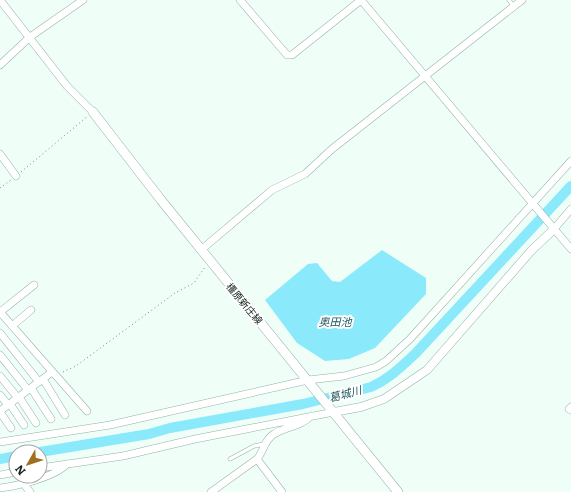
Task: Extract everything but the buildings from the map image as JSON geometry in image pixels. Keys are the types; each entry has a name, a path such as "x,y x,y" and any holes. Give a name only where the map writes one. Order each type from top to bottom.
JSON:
{"main road":[{"name":"橿原新庄線","path":"93,112 209,260 398,492"}],"street":[{"path":"0,0 67,86 93,112"},
{"path":"0,65 30,37 83,0"},
{"path":"240,0 287,55 292,55 361,0 571,249"},
{"path":"201,250 272,190 305,174 332,149 522,0"},
{"path":"0,154 16,176"},
{"path":"0,442 110,425 344,376 376,367 386,361 410,339 571,161"},
{"path":"48,467 123,456 195,439 332,411 361,407 384,399 426,370 571,209"},
{"path":"34,285 0,312 87,411"},
{"path":"12,326 31,310"},
{"path":"0,333 41,381 65,415"},
{"path":"12,348 0,356 30,389 51,419"},
{"path":"11,428 0,412 53,373"},
{"path":"0,376 19,397 36,423"},
{"path":"0,395 24,425"},
{"path":"211,492 257,459 260,456 264,444 274,434 301,425 311,416"},
{"path":"257,459 282,492"},
{"path":"48,474 60,470 67,464"},
{"path":"0,488 18,484"},
{"path":"24,484 30,492"}],"lane":[{"path":"509,0 514,6"},
{"path":"230,458 254,446 264,444"}],"path":[{"path":"0,188 93,112"},
{"path":"53,373 76,366 175,293 194,283 200,277 209,260"}],"water":[{"name":"奥田池","path":"382,250 426,278 426,294 375,348 349,359 325,361 297,343 265,300 308,264 317,263 332,281 340,282"}],"waterway":[{"name":"葛城川","path":"48,451 149,434 170,428 303,404 371,387 377,384 415,354 571,186"},
{"name":"葛城川","path":"0,459 8,458"}]}
